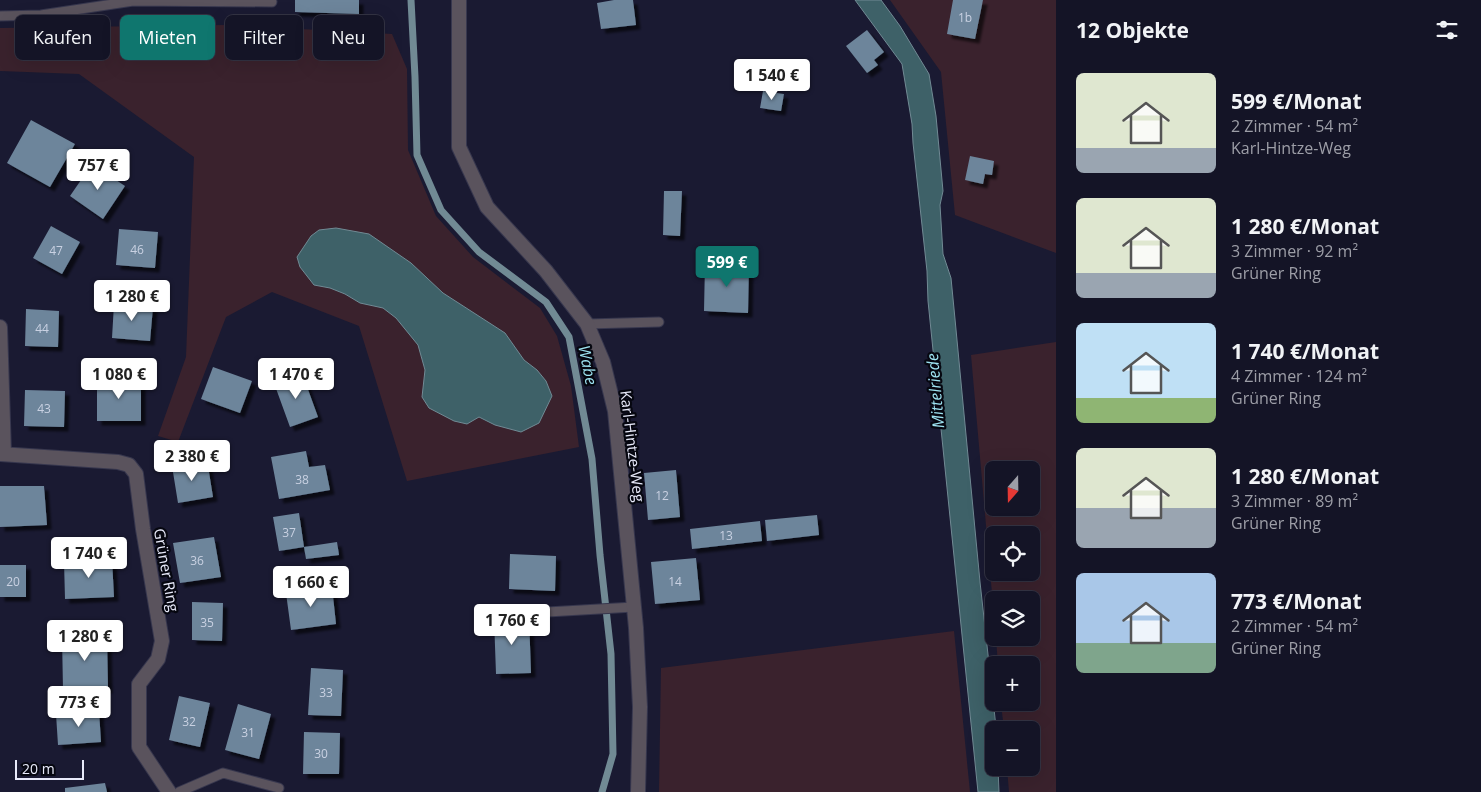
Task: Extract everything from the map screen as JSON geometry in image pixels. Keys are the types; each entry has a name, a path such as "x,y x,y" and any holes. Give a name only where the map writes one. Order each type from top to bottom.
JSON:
{"street":[{"name":"Karl-Hintze-Weg","path":"459,0 459,147 487,207 546,271 587,324 603,362 615,412 634,607 640,707 638,792"},
{"name":"Grüner Ring","path":"0,327 2,454 118,462 129,465 136,474 143,529 162,641 158,660 139,684 139,747 169,792"}],"lane":[{"path":"0,16 42,15 133,1 272,2"},
{"path":"587,324 659,322"},
{"path":"546,612 634,607"},
{"path":"179,792 223,773 279,788"}],"shaded area":[{"path":"855,0 881,0 900,26 929,74 936,116 943,191 940,205 943,254 951,278 985,627 985,646 987,646 988,656 985,656 985,711 994,711 995,721 985,721 985,776 998,776 999,792 978,792 912,124 902,64"},
{"path":"890,0 1056,0 1056,253 955,215 941,72"},
{"path":"215,25 225,25 225,60 303,60 303,29 313,30 313,60 384,60 384,34 392,34 407,69 408,150 436,216 473,257 540,308 557,336 571,386 579,447 407,481 359,326 272,292 226,317 178,442 158,436 186,357 194,157 79,74 0,71 0,28 15,28 15,60 110,60 110,27 120,26 120,60 215,60","holes":["311,236 411,263 443,293 505,333 524,360 537,370 552,395 539,423 495,425 478,417 467,424 425,370 418,344 396,318 383,308 360,303 330,288 314,285 297,258"]},
{"path":"336,228 369,234 411,263 443,293 505,333 524,360 537,370 546,381 552,396 539,423 521,432 495,425 479,417 467,424 454,421 429,408 422,397 425,370 418,345 396,318 383,308 360,303 330,288 314,285 300,267 297,257 311,236 319,230"},
{"path":"1056,342 1056,792 1009,792 1008,776 1040,776 1040,721 1003,721 1002,711 1040,711 1040,656 997,656 997,646 1040,646 1040,591 992,591 991,581 1040,581 1040,526 986,526 985,516 1040,516 1040,461 985,461 985,514 971,355"},
{"path":"954,631 970,792 659,792 661,668"}],"building":[{"path":"295,0 359,0 359,14 295,12"},
{"path":"614,0 633,0 636,25 601,29 597,3"},
{"path":"953,0 983,0 975,39 947,34"},
{"path":"867,30 884,52 874,60 878,65 867,73 846,46"},
{"path":"763,91 784,94 781,111 760,108"},
{"path":"31,120 75,144 50,187 7,163"},
{"path":"970,156 994,161 992,175 985,174 983,184 965,180"},
{"path":"92,164 125,186 103,219 70,196"},
{"path":"664,191 682,191 680,236 663,235"},
{"path":"51,226 80,242 62,274 33,258"},
{"path":"119,229 158,232 155,268 116,265"},
{"path":"705,263 749,264 748,313 704,311"},
{"path":"114,304 153,307 150,341 112,338"},
{"path":"26,309 59,311 58,347 25,346"},
{"path":"213,367 252,381 240,413 201,399"},
{"path":"302,373 318,417 290,427 274,383"},
{"path":"97,379 141,379 141,421 97,421"},
{"path":"25,390 65,391 64,427 24,426"},
{"path":"306,451 309,467 325,465 330,490 279,499 271,457"},
{"path":"207,460 213,497 178,503 172,466"},
{"path":"676,470 680,517 648,520 644,473"},
{"path":"0,486 44,486 47,525 0,527"},
{"path":"299,513 304,547 279,551 273,517"},
{"path":"817,515 819,535 767,541 765,520"},
{"path":"760,521 762,541 692,549 690,529"},
{"path":"214,537 221,577 180,583 173,543"},
{"path":"337,542 339,555 306,559 304,547"},
{"path":"510,554 556,556 555,591 509,589"},
{"path":"696,558 700,600 655,604 651,562"},
{"path":"112,559 114,597 65,599 64,561"},
{"path":"0,565 26,565 26,597 0,597"},
{"path":"332,587 336,624 291,630 286,593"},
{"path":"192,602 223,603 222,641 192,640"},
{"path":"529,617 531,673 496,674 494,618"},
{"path":"107,635 108,689 63,690 62,636"},
{"path":"311,668 343,670 341,716 308,715"},
{"path":"179,696 210,703 200,747 169,740"},
{"path":"238,704 271,714 259,759 225,750"},
{"path":"99,711 101,742 58,745 56,714"},
{"path":"304,732 340,733 339,774 303,774"},
{"path":"105,783 107,792 65,792 65,788"}],"waterway":[{"name":"Wabe","path":"411,0 417,155 441,210 479,252 546,302 569,337 592,459 611,654 613,754 602,792"}],"water label":[{"name":"Mittelriede","path":"935,391"}]}
